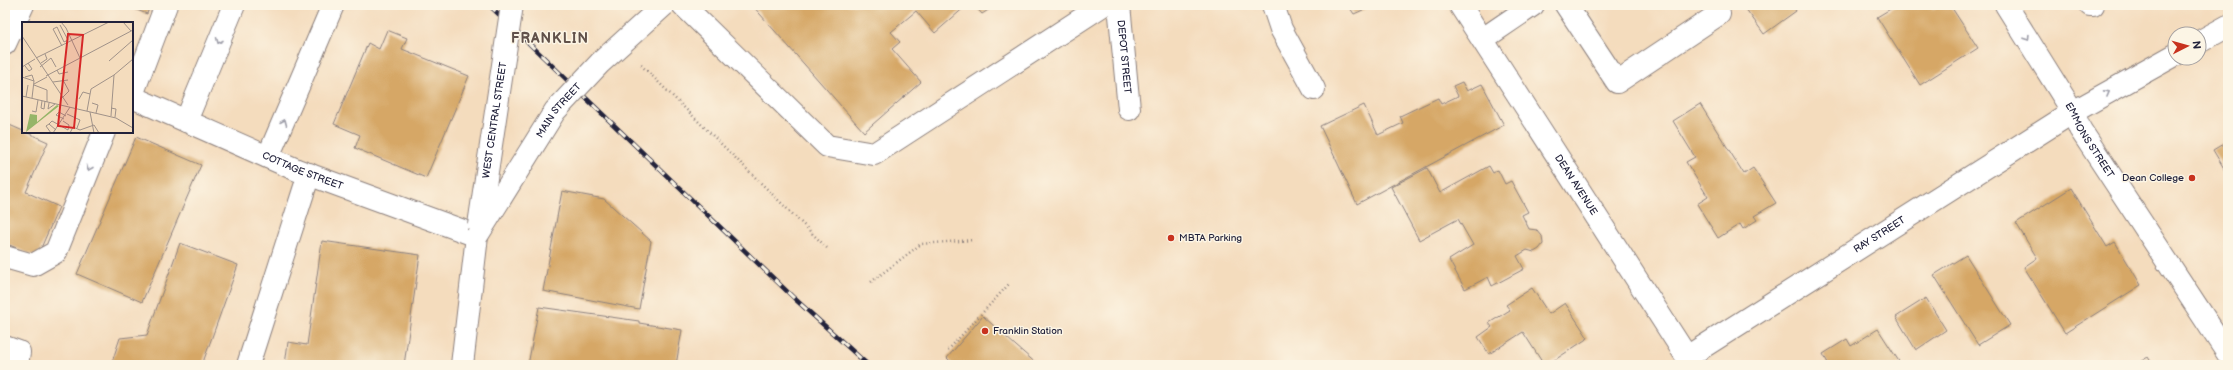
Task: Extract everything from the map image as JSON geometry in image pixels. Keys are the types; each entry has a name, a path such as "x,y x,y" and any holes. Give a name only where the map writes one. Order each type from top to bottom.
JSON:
{"street":[{"path":"10,42 23,5"},
{"path":"133,93 166,5"},
{"path":"186,121 234,5"},
{"path":"268,158 333,5"},
{"name":"WEST CENTRAL STREET","path":"462,365 477,236 512,5"},
{"name":"MAIN STREET","path":"477,236 555,111 600,63 664,5"},
{"path":"683,5 827,146 874,154 1103,5"},
{"name":"DEPOT STREET","path":"1120,5 1129,109"},
{"path":"1273,5 1281,29 1314,89"},
{"name":"DEAN AVENUE","path":"1460,5 1690,361"},
{"path":"1483,39 1533,5"},
{"path":"1566,5 1617,82 1719,14"},
{"name":"EMMONS STREET","path":"2006,5 2073,112 2080,129 2228,354"},
{"path":"2207,38 2228,26"},
{"name":"RAY STREET","path":"1690,361 2073,112 2167,59"},
{"name":"COTTAGE STREET","path":"133,96 268,158 477,236"},
{"path":"5,257 33,265 56,252 104,133"},
{"path":"248,365 309,174"},
{"path":"5,347 19,352 17,365"}],"path":[{"path":"646,69 827,248"},
{"path":"871,282 921,244 973,240"},
{"path":"948,350 1009,284"}],"building":[{"path":"124,5 150,5 147,14"},
{"path":"752,5 967,5 935,33 916,11 891,32 900,42 892,49 921,82 864,132"},
{"path":"974,5 996,5 982,14"},
{"path":"1348,5 1374,5 1354,14"},
{"path":"1743,5 1792,5 1796,11 1764,34"},
{"path":"1897,5 1930,5 1933,10 1942,5 1950,5 1978,48 1920,85 1877,17"},
{"path":"387,30 407,38 402,49 469,76 426,178 355,148 360,135 334,124 368,43 379,49"},
{"path":"1462,82 1467,91 1482,84 1504,125 1357,204 1320,126 1364,105 1378,135 1403,123 1400,116 1438,98 1441,104 1458,96 1453,86"},
{"path":"1700,104 1744,174 1753,168 1776,203 1754,216 1757,220 1743,229 1740,224 1718,238 1697,204 1708,197 1686,162 1695,157 1673,121"},
{"path":"5,123 22,131 22,133 28,133 48,142 26,192 59,207 37,257 5,243 5,227 7,222 5,221"},
{"path":"136,137 201,165 142,302 77,274"},
{"path":"2228,141 2228,175 2213,150"},
{"path":"1489,166 1493,173 1498,170 1505,184 1511,181 1528,212 1522,215 1529,229 1537,230 1542,236 1543,244 1534,252 1527,250 1517,256 1524,269 1492,286 1488,277 1465,289 1449,260 1473,245 1458,219 1419,240 1391,187 1427,168 1440,193"},
{"path":"2071,188 2107,247 2115,242 2141,285 2065,333 2024,267 2037,258 2016,223"},
{"path":"562,191 604,199 651,241 639,309 543,291"},
{"path":"322,241 420,255 404,365 285,365 288,342 307,345"},
{"path":"180,243 238,265 202,365 111,365 120,338 147,335"},
{"path":"1966,255 2010,325 1978,345 1934,275"},
{"path":"1532,288 1549,314 1565,303 1588,338 1547,365 1544,365 1523,332 1489,354 1478,337 1492,327 1489,323 1510,310 1506,305"},
{"path":"1926,298 1946,330 1916,350 1896,317"},
{"path":"539,307 639,321 639,323 682,330 676,365 528,365"},
{"name":"Franklin Station","path":"983,316 1038,365 954,365 947,358"},
{"path":"1878,329 1900,363 1897,365 1825,365 1828,363 1823,354 1847,339 1851,346"},
{"path":"2148,357 2153,365 2135,365"}],"railway":[{"path":"489,5 795,299 868,365"}],"place":[{"name":"Dean College","path":"2192,178"},
{"name":"MBTA Parking","path":"1171,238"},
{"name":"Franklin Station","path":"985,331"}],"district":[{"name":"FRANKLIN","path":"550,38"}]}
